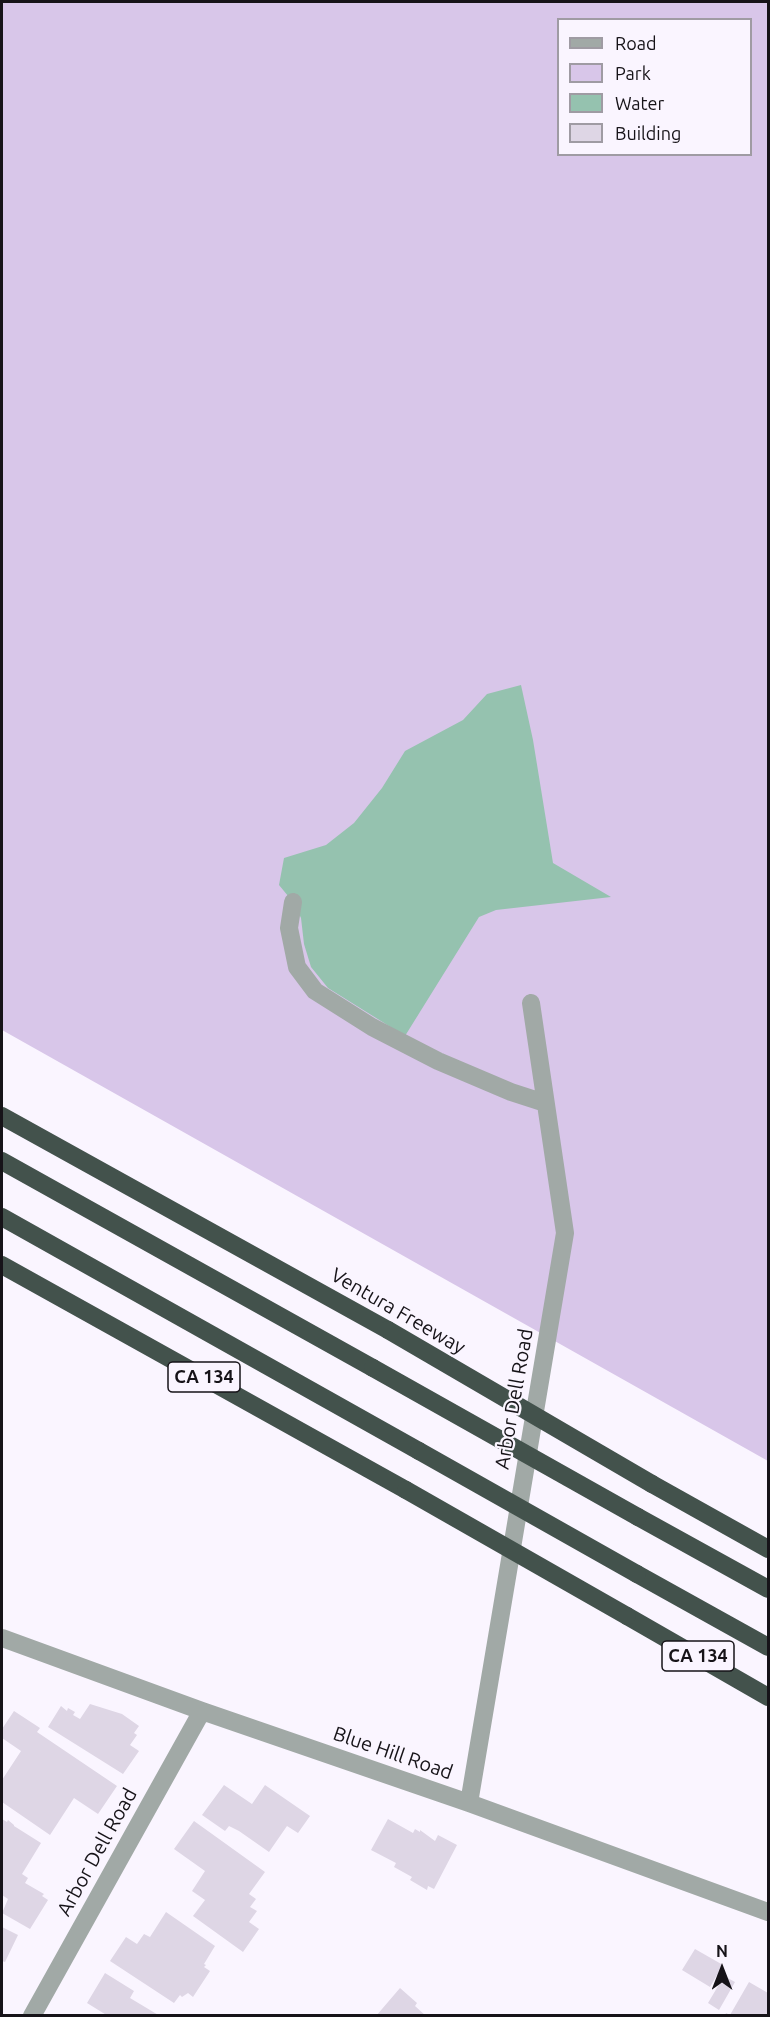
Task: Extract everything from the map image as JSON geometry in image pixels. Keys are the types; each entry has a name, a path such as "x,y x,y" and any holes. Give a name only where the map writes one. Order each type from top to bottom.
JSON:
{"highway":[{"name":"Ventura Freeway","path":"2,1116 388,1330 768,1549"},
{"path":"2,1161 768,1589"},
{"path":"2,1217 768,1647"},
{"name":"CA 134","path":"2,1265 406,1490 768,1696"}],"street":[{"path":"293,902 289,928 297,967 315,991 372,1027 438,1061 511,1092 545,1103"},
{"name":"Arbor Dell Road","path":"469,1803 565,1233 531,1003"},
{"name":"Blue Hill Road","path":"2,1638 202,1711 469,1803 768,1912"},
{"name":"Arbor Dell Road","path":"32,2016 202,1711"}],"green space":[{"path":"2,2 768,2 768,1461 2,1030"}],"water":[{"path":"521,685 533,740 553,863 611,897 496,910 479,917 405,1036 328,988 311,967 304,944 301,918 293,902 279,885 284,858 326,845 354,823 382,788 405,751 463,720 487,694"}],"building":[{"path":"90,1704 122,1714 139,1726 134,1733 137,1735 130,1745 139,1751 123,1774 48,1727 61,1706 67,1711 68,1708 75,1712 73,1715 80,1719"},
{"path":"14,1711 40,1728 37,1732 117,1786 98,1814 74,1798 50,1835 2,1802 2,1780 21,1751 2,1738 2,1729"},
{"path":"224,1785 252,1804 265,1785 310,1816 298,1833 287,1826 269,1852 239,1831 229,1826 225,1831 202,1815"},
{"path":"2,1819 7,1822 8,1820 41,1843 22,1874 28,1878 25,1883 44,1894 42,1896 48,1900 30,1929 2,1913 8,1899 2,1895"},
{"path":"388,1819 413,1833 415,1829 420,1832 420,1830 435,1841 438,1835 457,1845 434,1889 428,1886 427,1890 410,1880 412,1877 394,1867 396,1863 371,1850"},
{"path":"194,1821 265,1872 249,1894 256,1899 250,1907 257,1911 249,1922 259,1929 243,1952 193,1916 205,1900 192,1891 205,1871 174,1849"},
{"path":"166,1912 215,1946 204,1964 206,1965 204,1967 210,1971 193,1997 188,1993 182,1997 180,1995 174,2003 110,1961 126,1937 137,1944 144,1934 150,1937"},
{"path":"2,1927 18,1935 5,1962 2,1961"},
{"path":"695,1949 723,1965 719,1976 717,1975 710,1987 682,1970"},
{"path":"105,1973 134,1991 130,1998 160,2016 108,2016 87,2003"},
{"path":"724,1976 735,1982 719,2010 708,2003"},
{"path":"749,1982 768,1993 768,2016 725,2016 726,2013 730,2015"},
{"path":"400,1988 417,2003 415,2006 426,2016 376,2016"}]}
